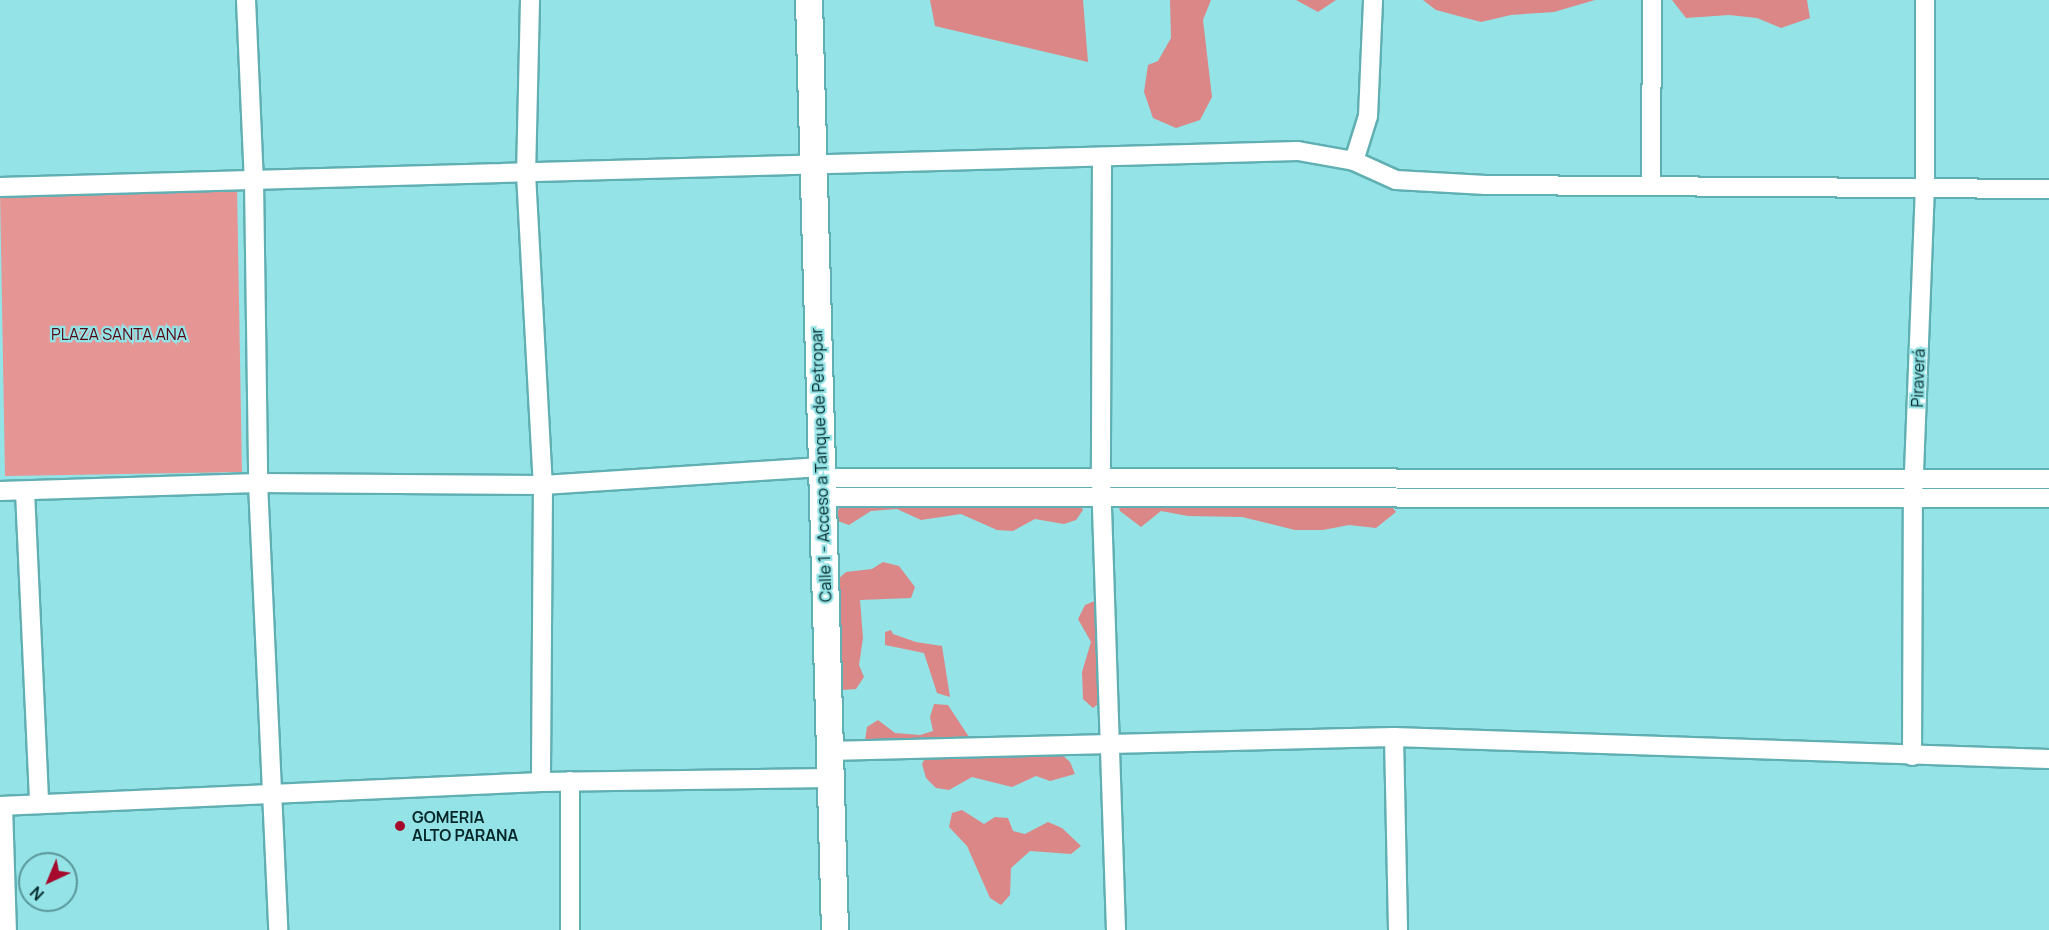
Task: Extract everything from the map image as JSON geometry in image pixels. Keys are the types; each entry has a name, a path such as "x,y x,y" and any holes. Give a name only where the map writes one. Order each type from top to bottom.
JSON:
{"street":[{"path":"246,0 254,180 258,483 278,930"},
{"path":"530,0 526,174 543,485 541,782"},
{"name":"Calle 1 - Acceso a Tanque de Petropar","path":"809,0 835,930"},
{"path":"1354,161 1368,116 1373,0"},
{"path":"1651,186 1652,0"},
{"name":"Piraverá","path":"1912,756 1913,498 1925,190 1925,0"},
{"path":"0,187 1298,151 1354,161 1396,180 1486,185 1925,190 2049,189"},
{"path":"1102,157 1101,478 1116,930"},
{"path":"0,491 258,483 543,485 1101,478 2049,479"},
{"path":"1554,498 1555,479"},
{"path":"821,481 1103,497 2049,498"},
{"path":"25,491 39,804"},
{"path":"829,751 1394,737 1549,739 1912,756 2049,759"},
{"path":"1394,737 1398,930"},
{"path":"8,930 1,806 273,796 570,781 830,778"},
{"path":"570,781 570,930"}],"green space":[{"name":"PLAZA SANTA ANA","path":"237,187 242,472 5,476 0,191"}],"shaded area":[{"path":"930,0 1083,0 1088,62 935,26"},
{"path":"1170,0 1211,0 1203,20 1212,97 1200,120 1176,128 1153,118 1144,92 1148,65 1158,61 1171,38"},
{"path":"1296,0 1336,0 1318,12"},
{"path":"1423,0 1595,0 1554,12 1511,15 1481,22 1436,10"},
{"path":"1672,0 1807,0 1810,18 1781,28 1757,18 1729,15 1686,18"},
{"path":"1282,476 1332,494 1356,482 1381,491 1396,512 1376,528 1349,525 1323,530 1295,530 1242,517 1188,516 1161,511 1141,527 1120,511 1113,485 1235,482 1259,489"},
{"path":"946,483 957,490 1021,484 1031,492 1070,488 1083,510 1076,520 1064,524 1035,519 1013,531 997,530 961,514 921,520 897,509 871,511 849,525 835,520 843,496 854,487 867,484 893,490"},
{"path":"883,562 899,566 915,587 911,598 860,600 863,638 859,665 864,677 856,689 842,690 837,580 846,572 872,569"},
{"path":"1097,600 1101,664 1096,675 1104,685 1103,700 1093,708 1083,699 1082,672 1091,642 1078,619 1085,605"},
{"path":"891,630 893,634 916,642 942,646 950,697 937,693 924,653 885,645 885,632"},
{"path":"934,704 948,705 969,737 964,750 953,753 967,757 976,747 988,743 1009,757 1060,753 1070,762 1075,774 1050,781 1036,776 1012,787 972,777 949,790 936,788 926,778 922,764 927,755 875,748 865,740 867,727 878,720 895,733 920,735 933,731 930,717"},
{"path":"962,810 984,824 995,817 1008,818 1013,831 1025,834 1048,822 1062,828 1081,846 1071,854 1030,851 1011,868 1010,895 1001,905 990,898 967,846 949,827 952,813"}],"place":[{"name":"GOMERIA ALTO PARANA","path":"400,826"}]}
